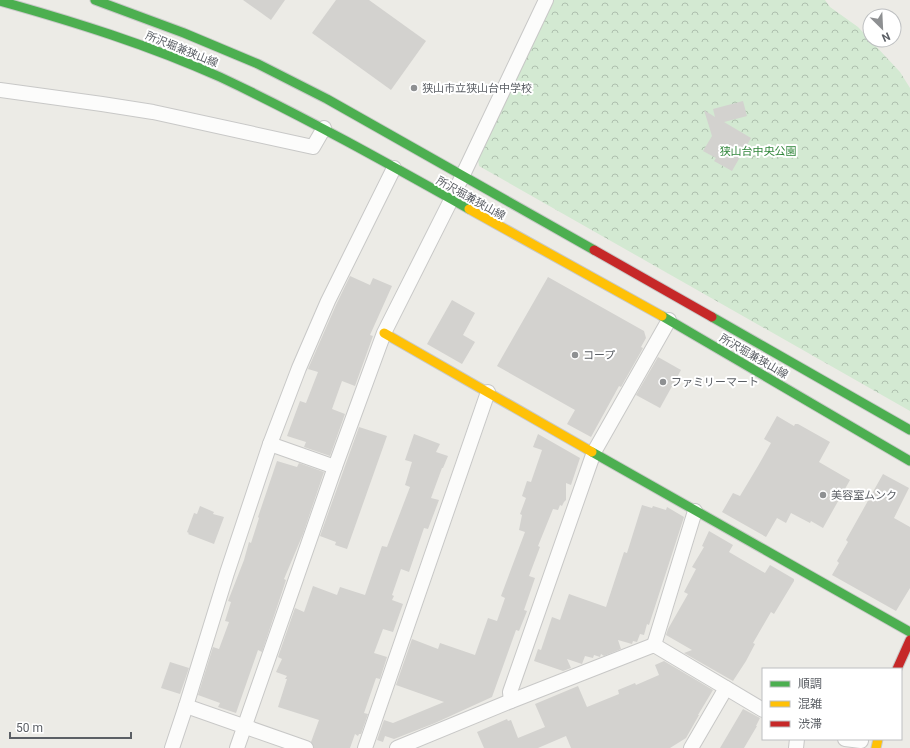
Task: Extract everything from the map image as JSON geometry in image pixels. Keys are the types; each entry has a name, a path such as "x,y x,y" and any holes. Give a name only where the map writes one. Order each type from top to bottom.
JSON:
{"main road":[{"name":"所沢堀兼狭山線","path":"95,0 184,33 258,64 327,99 910,430"},
{"name":"所沢堀兼狭山線","path":"0,1 81,24 123,38 219,77 324,128 450,200 669,320 910,461"},
{"path":"384,333 910,632"},
{"path":"897,668 910,640"}],"street":[{"path":"237,748 335,467 384,333 462,176 546,0"},
{"path":"0,90 153,112 313,147 324,128"},
{"path":"172,748 227,573 270,444 299,368 328,301 394,168"},
{"path":"511,701 510,692 594,452 669,320"},
{"path":"365,748 488,392"},
{"path":"270,444 335,467"},
{"path":"654,645 695,511"},
{"path":"397,748 511,701 654,645"},
{"path":"654,645 762,709"},
{"path":"691,748 726,688"},
{"path":"186,706 306,748"},
{"path":"853,740 861,741"}],"green space":[{"name":"狭山台中央公園","path":"554,0 825,0 830,7 862,31 862,48 878,48 900,72 910,88 910,411 479,166 478,159"}],"building":[{"path":"243,0 285,0 271,20"},
{"path":"336,0 369,0 426,41 391,90 312,33"},
{"path":"743,101 747,116 724,122 751,138 732,171 714,161 716,158 703,151 712,136 704,110 715,117 713,109"},
{"path":"350,276 370,285 373,278 392,286 370,335 373,336 355,386 342,381 332,409 345,414 330,456 304,447 306,442 287,436 300,401 306,403 318,372 308,369"},
{"path":"548,277 644,331 646,338 641,347 643,348 621,387 619,386 591,437 567,424 575,410 497,366"},
{"path":"452,300 475,313 463,335 475,342 462,364 427,344"},
{"path":"658,357 681,370 660,408 636,395"},
{"path":"777,416 794,426 795,424 798,424 830,442 819,462 850,480 823,528 811,521 810,523 791,513 786,523 777,518 766,537 722,512 733,493 740,496 758,466 771,443 764,439"},
{"path":"359,427 387,436 347,549 335,545 336,542 320,536"},
{"path":"414,434 440,444 436,452 448,456 431,498 439,500 428,529 424,528 409,572 401,569 392,595 394,596 392,600 403,604 393,632 383,629 374,653 387,657 380,679 376,678 364,713 368,714 361,734 358,736 355,734 350,748 314,748 311,742 319,720 278,707 287,676 276,672 282,659 278,657 295,608 304,612 313,586 337,595 340,587 365,595 382,546 387,547 410,487 405,485 412,462 405,460"},
{"path":"538,434 580,458 571,485 566,483 566,500 562,506 560,505 558,510 553,509 538,546 540,547 529,576 535,578 524,610 527,611 519,631 516,630 492,697 435,723 394,739 385,736 383,742 377,740 384,720 393,723 444,702 396,685 412,639 438,649 440,643 475,655 488,618 497,621 505,598 501,596 525,532 519,530 522,515 520,514 526,498 522,496 527,481 531,482 542,450 533,447"},
{"path":"277,461 297,467 299,463 324,472 303,534 284,579 286,580 262,652 258,650 236,713 218,707 220,703 198,695 213,647 219,649 229,622 225,621 231,602 228,601 244,560 249,542 251,543"},
{"path":"883,474 909,488 894,518 910,527 910,588 896,611 832,575 839,563 837,561 848,542 846,540"},
{"path":"642,505 652,508 653,506 666,510 667,507 684,517 649,625 647,624 644,635 640,634 637,642 633,641 632,644 618,640 621,649 604,656 601,654 600,657 594,655 593,658 585,656 582,664 567,659 571,668 563,671 534,661 538,649 541,650 552,617 560,620 569,594 606,607 624,552 627,553"},
{"path":"200,506 214,512 213,514 224,517 214,544 188,534 189,533 187,532 194,513 197,514"},
{"path":"709,531 733,545 729,552 765,573 770,565 794,579 774,614 771,612 753,643 755,644 746,661 733,681 684,653 692,650 666,635 688,594 684,592 696,569 692,567 704,547 702,546"},
{"path":"664,661 713,690 686,738 670,748 571,748 566,736 538,748 484,748 477,732 507,719 508,721 511,720 518,738 545,727 535,704 578,686 587,707 619,694 618,690 635,683 636,685 659,675 655,665"},
{"path":"170,662 189,668 180,694 161,688"},
{"path":"743,709 760,718 757,726 744,748 720,748"}],"traffic: fast":[{"path":"95,0 184,33 258,64 327,99 594,250"},
{"path":"0,1 112,35 193,65 252,92 315,124 469,209"},
{"path":"662,316 910,461"},
{"path":"712,317 910,430"},
{"path":"592,452 910,632"}],"traffic: slow":[{"path":"469,209 662,316"},
{"path":"384,333 592,452"},
{"path":"876,748 878,740"}],"traffic: jam":[{"path":"594,250 712,317"},
{"path":"897,668 910,640"}],"place":[{"name":"狭山市立狭山台中学校","path":"414,88"},
{"name":"コープ","path":"575,355"},
{"name":"ファミリーマート","path":"663,382"},
{"name":"美容室ムンク","path":"823,495"}]}
